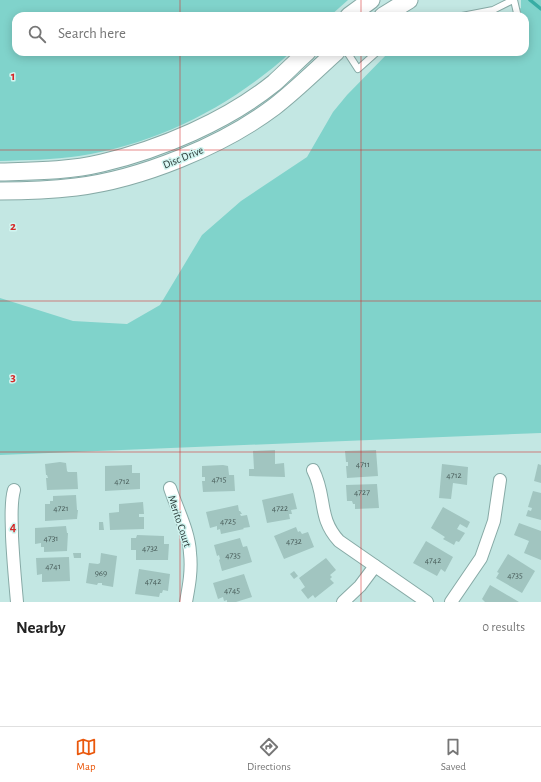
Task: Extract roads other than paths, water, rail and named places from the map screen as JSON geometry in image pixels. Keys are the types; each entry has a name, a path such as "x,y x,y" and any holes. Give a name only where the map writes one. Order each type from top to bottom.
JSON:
{"main road":[{"path":"355,12 372,0"},
{"path":"390,12 409,0"},
{"name":"Disc Drive","path":"0,172 47,171 102,164 161,145 188,134 234,110 273,83 303,56"},
{"name":"Disc Drive","path":"0,191 69,187 106,182 184,158 231,134 274,107 331,56"}],"street":[{"path":"313,470 318,478 327,524 339,541 427,602"},
{"path":"451,602 481,558 494,521 500,480"},
{"name":"Merito Court","path":"170,488 187,536 190,552 191,570 186,602"},
{"path":"14,490 12,497 12,522 14,579 17,602"},
{"path":"343,602 360,586 375,566"}],"lane":[{"path":"483,12 493,10 513,0 517,12"},
{"path":"350,56 358,69 373,56"}],"waterway":[{"path":"530,0 541,9"}]}
